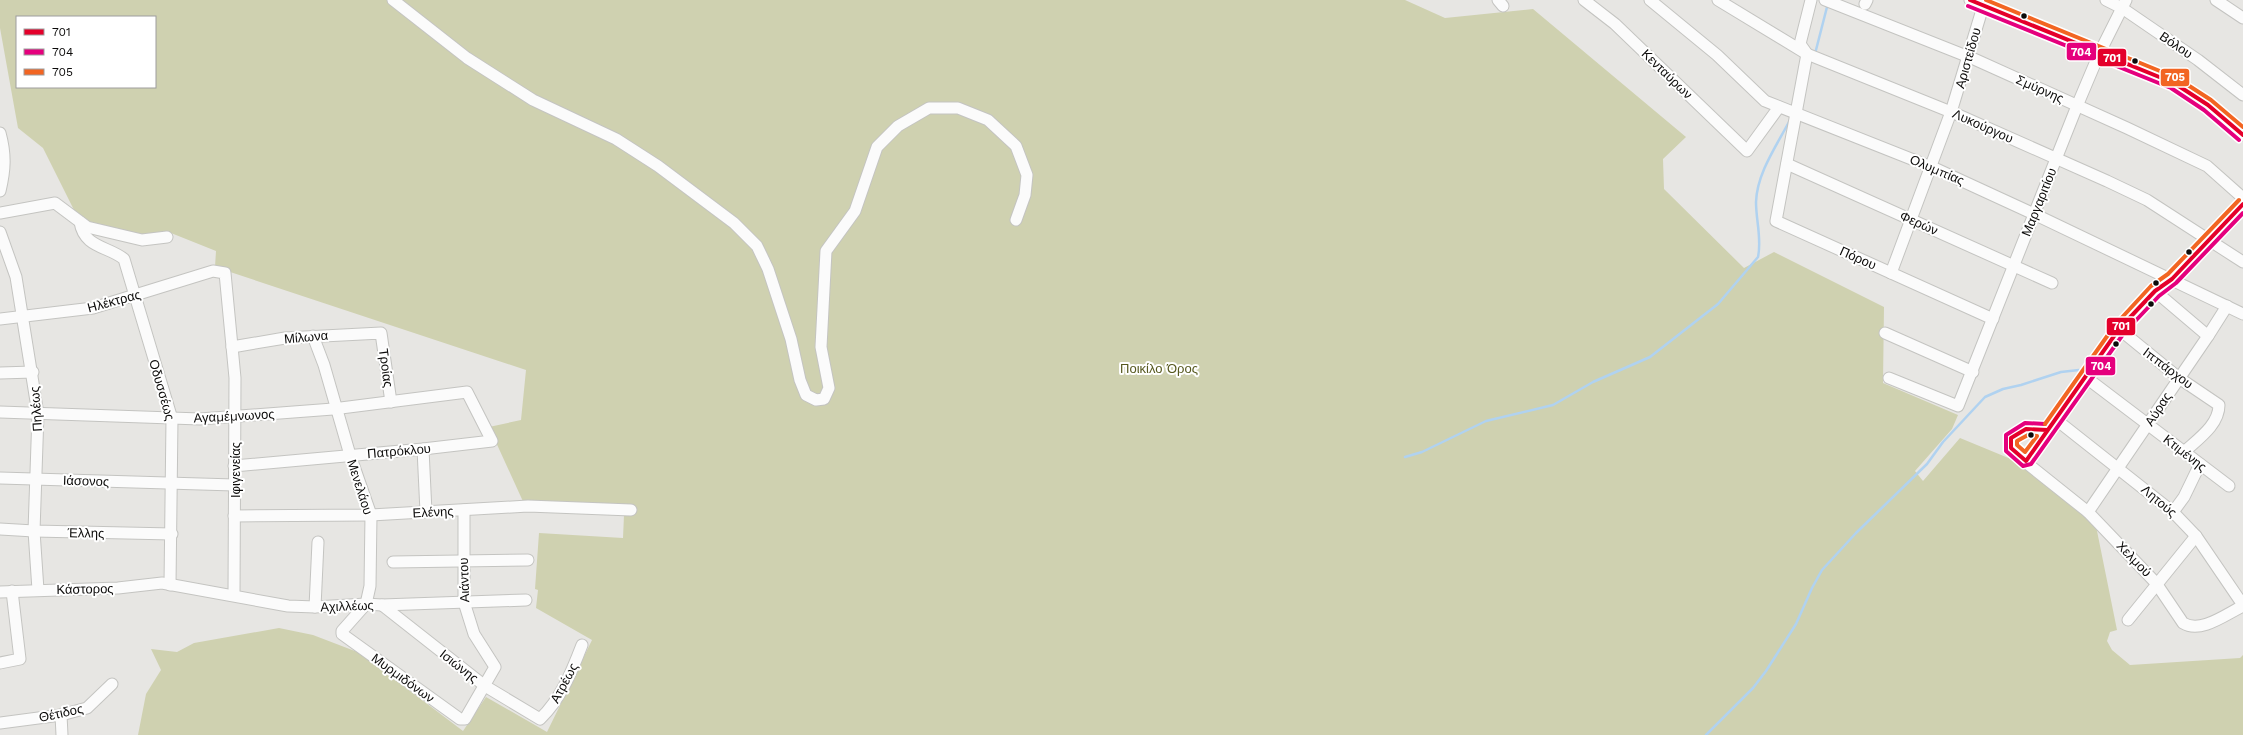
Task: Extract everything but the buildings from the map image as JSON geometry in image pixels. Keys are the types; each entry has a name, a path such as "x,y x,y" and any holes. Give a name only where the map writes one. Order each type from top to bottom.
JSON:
{"street":[{"path":"393,0 467,58 533,100 616,139 658,166 734,223 757,246 768,269 791,339 800,380 806,395 816,400 824,399 830,388 821,347 826,251 855,212 877,147 898,126 929,108 958,108 988,120 1016,146 1028,175 1025,195 1016,220"},
{"name":"Κενταύρων","path":"1584,0 1615,24 1747,151 1779,107"},
{"name":"Ολυμπίας","path":"1650,0 1716,55 1762,98 1779,107 1930,166 2172,279 2243,314"},
{"name":"Λυκούργου","path":"1718,0 1807,54 1951,112 2056,158 2146,200 2243,262"},
{"path":"1787,164 1807,54 1800,44 1811,0"},
{"name":"Σμύρνης","path":"1825,0 1969,57 2207,166 2243,198"},
{"path":"1970,0 1984,3 2099,54 2132,65 2182,88 2208,105 2243,135"},
{"name":"Βόλου","path":"2106,0 2124,4 2243,95"},
{"path":"2216,0 2243,18"},
{"name":"Αριστείδου","path":"1891,273 1951,112 1969,57 1984,3"},
{"name":"Μαργαριτίου","path":"1888,378 1958,406 2077,106 2099,54 2124,4"},
{"path":"0,133 5,148 6,168 0,192"},
{"name":"Φερών","path":"1787,164 2052,283"},
{"name":"Πόρου","path":"1787,164 1776,221 1993,319"},
{"path":"0,213 55,203 87,227 142,240 167,237"},
{"path":"2026,461 2054,418 2119,329 2155,292 2172,279 2243,204"},
{"name":"Οδυσσέως","path":"80,222 85,236 93,244 124,259 134,297 172,419 173,484 170,585"},
{"name":"Πηλέως","path":"0,232 16,277 33,372 38,414 34,532 38,590"},
{"name":"Ηλέκτρας","path":"0,319 75,311 134,297 214,271 225,273"},
{"name":"Ιφιγενείας","path":"225,273 232,347 235,416 234,595"},
{"path":"2155,292 2208,336"},
{"name":"Αύρας","path":"2088,512 2227,306"},
{"name":"Ιππάρχου","path":"2119,329 2178,378 2219,405 2219,413 2214,423 2184,452"},
{"name":"Μίλωνα","path":"232,347 285,338 381,333"},
{"name":"Τροίας","path":"381,333 391,402"},
{"path":"1885,333 1972,372"},
{"name":"Μενελάου","path":"313,336 338,409 350,455 371,515 370,586 366,604"},
{"path":"0,373 33,372"},
{"name":"Κτιμένης","path":"2084,376 2229,486"},
{"name":"Αγαμέμνωνος","path":"0,412 172,419 338,409 467,392 492,441"},
{"name":"Λητούς","path":"2054,418 2173,512 2196,536 2243,605"},
{"name":"Χελμού","path":"2047,430 2026,429 2011,438 2011,448 2088,512 2156,583 2183,622 2188,626 2198,626 2243,605"},
{"name":"Πατρόκλου","path":"234,466 423,449 492,441"},
{"path":"423,449 426,512"},
{"path":"2173,512 2184,497 2200,464"},
{"name":"Ιάσονος","path":"0,478 234,485"},
{"name":"Ελένης","path":"234,516 371,515 528,506 631,510"},
{"name":"Αιάντου","path":"464,510 464,602 474,634 495,667 485,686"},
{"name":"Έλλης","path":"0,529 34,532 172,534"},
{"path":"2128,620 2156,583 2196,536"},
{"path":"315,607 318,542"},
{"path":"393,562 528,560"},
{"name":"Κάστορος","path":"0,592 118,588 162,583 170,585"},
{"name":"Αχιλλέως","path":"170,585 234,595 288,606 315,607 366,604 382,605 526,600"},
{"path":"0,663 20,659 12,591"},
{"name":"Μυρμιδόνων","path":"366,604 342,630 342,634 460,719 465,719 485,686"},
{"name":"Ισιώνης","path":"382,605 485,686 540,719"},
{"name":"Ατρέως","path":"540,719 550,709 565,684 582,645"},
{"name":"Θέτιδος","path":"0,723 62,715 87,708 112,684"},
{"path":"62,715 62,735"}],"green space":[{"name":"Ποικίλο Όρος","path":"0,0 1405,0 1445,18 1533,9 1686,137 1663,159 1664,189 1744,268 1774,252 1884,307 1883,383 1958,415 1952,429 1915,471 1923,481 1960,438 2023,464 2081,510 2096,526 2117,630 2110,632 2107,641 2112,650 2130,665 2240,658 2243,655 2243,735 138,735 146,694 161,670 151,649 177,652 194,643 279,628 313,635 360,653 463,731 486,697 547,732 592,640 536,608 538,590 535,589 539,533 623,538 624,515 526,508 489,427 521,420 526,370 215,267 216,251 166,231 145,237 88,225 78,218 43,148 18,128 0,28"}],"waterway":[{"path":"1816,50 1827,7"},
{"path":"1405,457 1422,452 1486,421 1553,405 1593,382 1650,357 1718,304 1758,257 1759,237 1756,209 1757,191 1768,160 1790,120"},
{"path":"1706,735 1753,688 1766,671 1796,624 1812,588 1822,570 1856,533 1927,464 1943,442 1985,397 2003,389 2021,385 2061,372 2079,370"}],"transit line":[{"name":"701","path":"1970,0 2174,83 2208,105 2243,135"},
{"name":"705","path":"1986,0 2177,78 2211,100 2243,127"},
{"name":"704","path":"1968,6 2171,88 2204,110 2239,140"},
{"name":"705","path":"2045,424 2115,325 2151,286 2168,274 2239,200"},
{"name":"701","path":"2047,430 2026,429 2011,438 2011,448 2026,461 2119,329 2155,291 2172,279 2243,204"},
{"name":"704","path":"2045,424 2025,423 2006,435 2006,451 2023,466 2031,464 2124,333 2159,296 2176,283 2243,213"},
{"name":"705","path":"2028,435 2037,436 2025,452 2017,445 2017,441 2028,435"}]}
